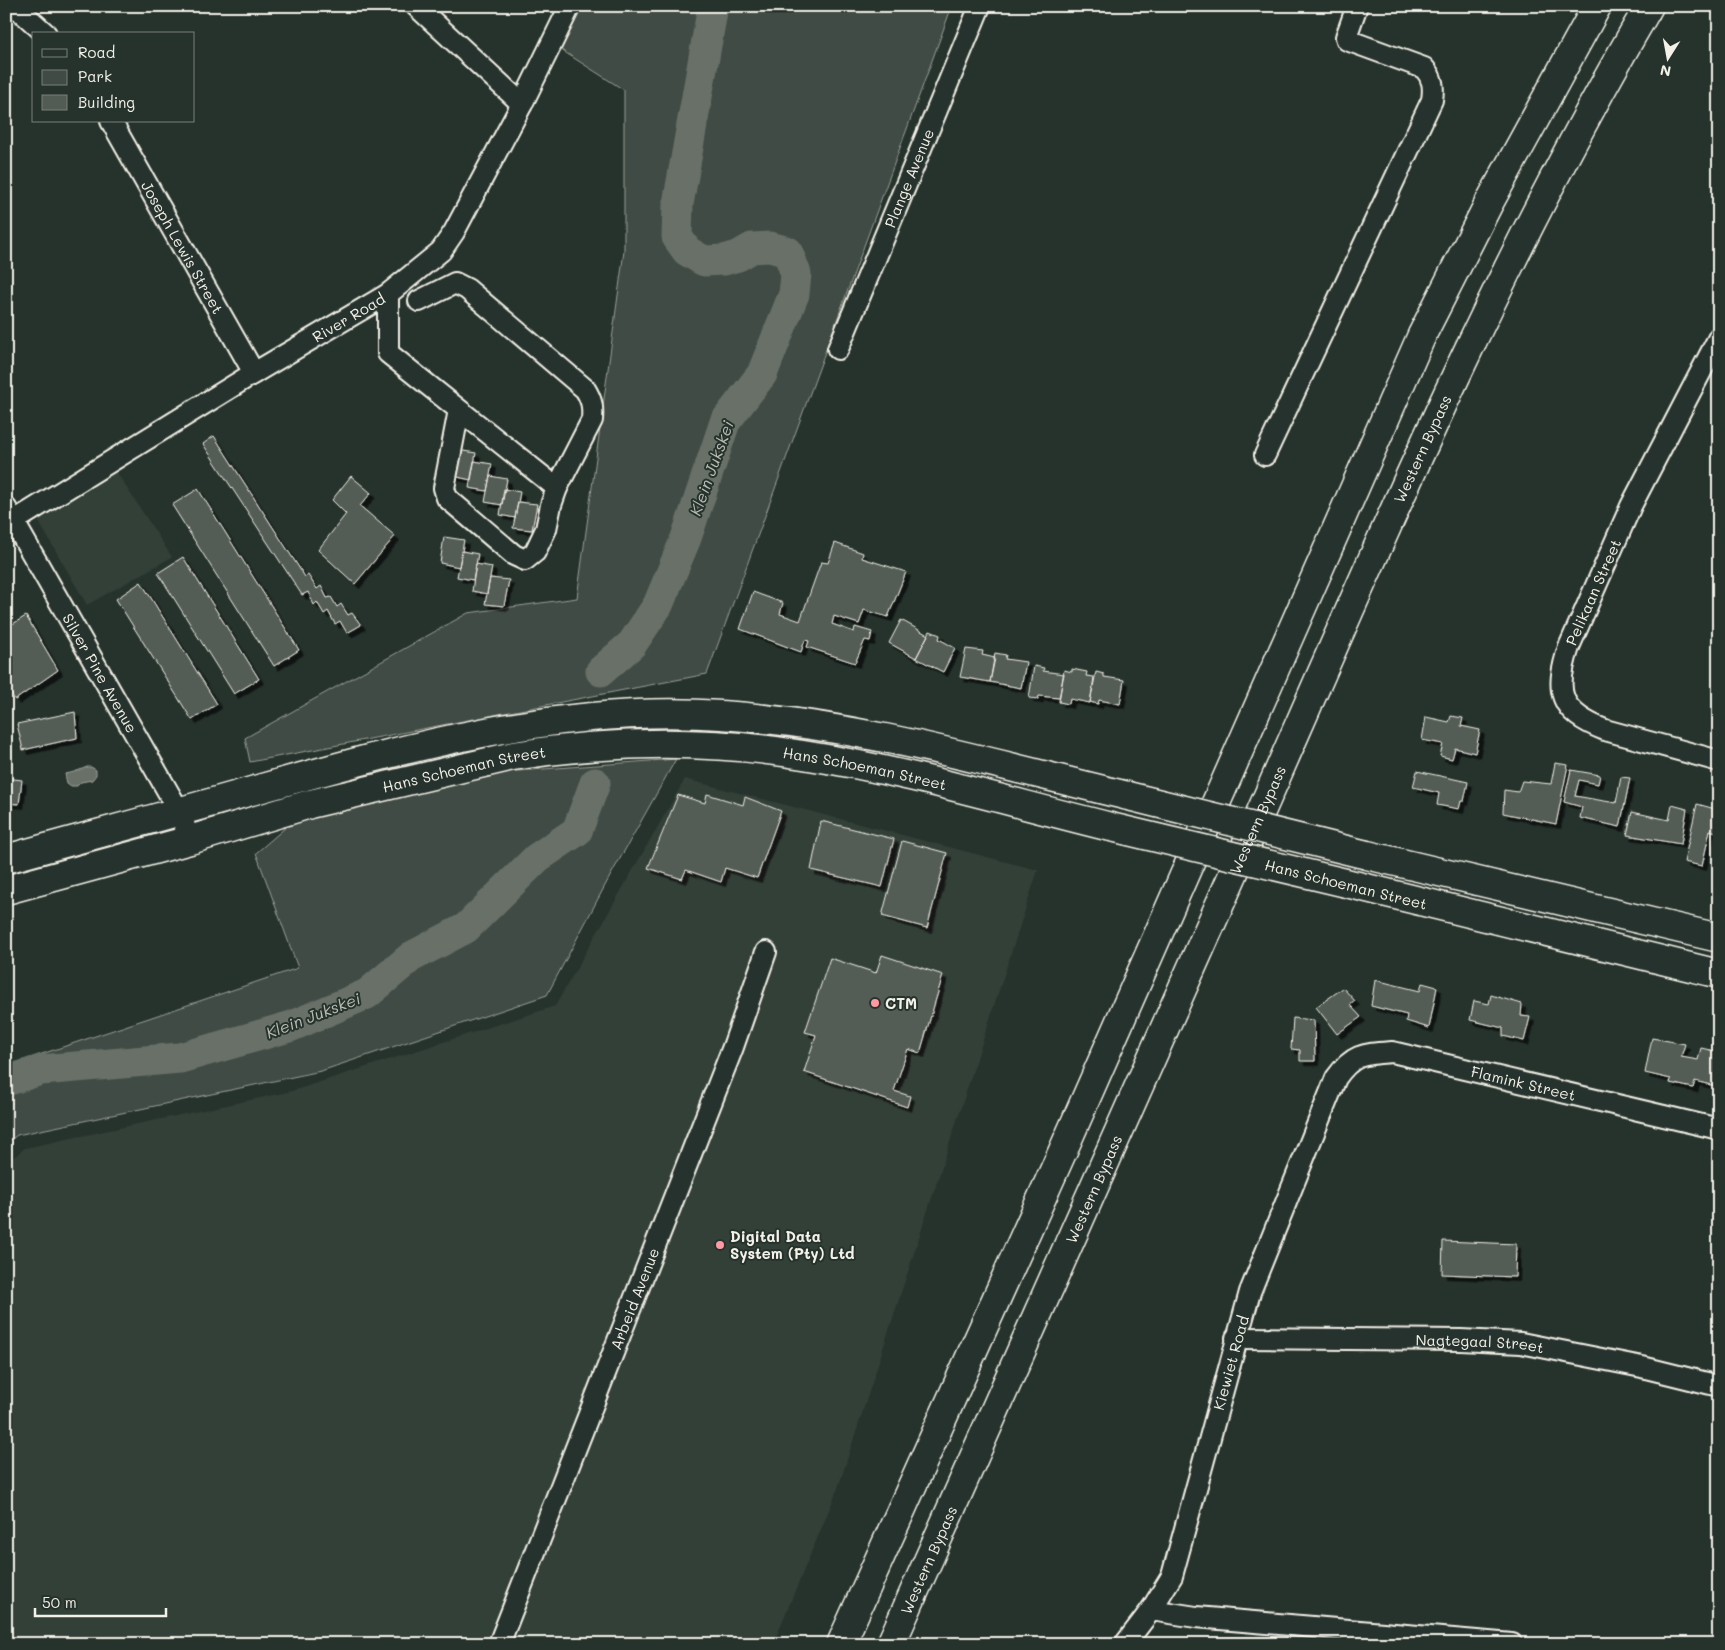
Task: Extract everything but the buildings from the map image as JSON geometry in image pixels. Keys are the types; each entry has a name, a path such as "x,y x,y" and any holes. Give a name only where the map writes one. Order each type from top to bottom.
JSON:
{"main road":[{"path":"841,1644 1069,1136 1422,335 1489,203 1597,6"},
{"name":"Western Bypass","path":"892,1644 1391,516 1463,359 1544,196 1611,71 1649,6"},
{"name":"Hans Schoeman Street","path":"6,858 362,760 491,730 595,716 720,715 765,719 875,736 1719,938"},
{"name":"Hans Schoeman Street","path":"6,890 190,840 310,804 513,756 543,751 609,745 674,743 758,749 812,756 918,779 1719,974"}],"street":[{"path":"15,6 44,32"},
{"path":"416,6 522,104"},
{"name":"River Road","path":"9,519 388,294 441,251 454,232 522,104 570,6"},
{"name":"Plange Avenue","path":"838,349 980,6"},
{"path":"1265,455 1432,100 1434,88 1431,76 1424,68 1347,40 1346,37 1357,6"},
{"name":"Joseph Lewis Street","path":"112,122 254,373"},
{"path":"419,301 454,284 467,288 585,389 592,400 592,420 557,488 546,529 536,552 525,560 514,555 447,498 444,488 459,410"},
{"path":"388,294 388,353 557,488"},
{"name":"Pelikaan Street","path":"1719,337 1631,506 1569,647 1564,661 1561,684 1562,694 1571,711 1590,724 1605,730 1719,761"},
{"name":"Silver Pine Avenue","path":"9,519 179,811 190,840"},
{"name":"Arbeid Avenue","path":"499,1644 733,1048 766,952"},
{"name":"Flamink Street","path":"1336,1078 1346,1064 1359,1057 1374,1053 1392,1052 1719,1129"},
{"name":"Kiewiet Road","path":"1125,1644 1151,1610 1172,1576 1250,1292 1336,1078"},
{"name":"Nagtegaal Street","path":"1236,1338 1461,1340 1522,1343 1642,1367 1719,1386"},
{"path":"1151,1610 1196,1617 1512,1644"}],"shaded area":[{"path":"108,459 172,557 87,605 32,510"},
{"path":"87,767 96,770 96,775 92,780 81,782 77,786 71,786 67,783 65,774"},
{"path":"685,779 1038,870 837,1491 773,1644 6,1644 6,1163 25,1148 292,1091 555,1006"}],"green space":[{"path":"574,6 952,6 707,674 250,762 245,738 468,613 577,598 624,251 624,90 555,46"},
{"path":"676,759 608,880 547,995 321,1071 17,1135 6,1144 6,1066 298,968 256,853 293,821 491,773"}],"waterway":[{"name":"Klein Jukskei","path":"601,671 632,644 658,605 686,538 725,422 762,374 794,294 796,274 788,252 770,247 752,248 738,256 724,260 704,261 687,251 677,237 678,204 713,6"},
{"name":"Klein Jukskei","path":"6,1081 41,1070 180,1058 292,1026 367,994 411,957 466,928 537,858 577,831 595,783"}],"place":[{"name":"CTM","path":"875,1003"},
{"name":"Digital Data System (Pty) Ltd","path":"720,1245"}]}
